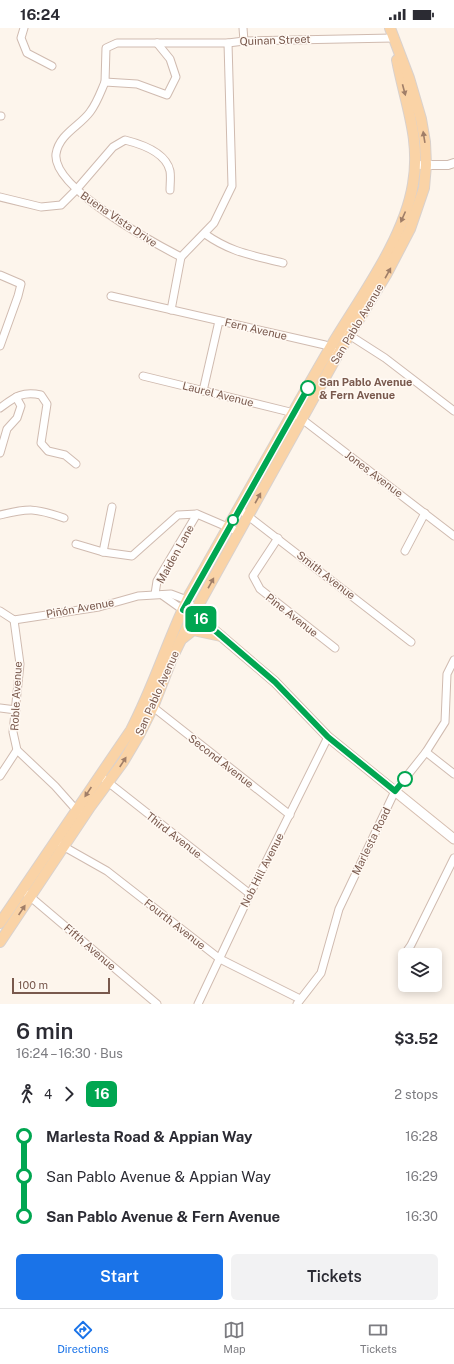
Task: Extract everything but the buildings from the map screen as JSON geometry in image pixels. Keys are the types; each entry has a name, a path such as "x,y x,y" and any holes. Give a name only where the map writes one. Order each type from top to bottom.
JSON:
{"main road":[{"name":"San Pablo Avenue","path":"80,813 108,782 123,762 153,708 180,641 194,613 248,515 298,416 345,333 388,252 407,208 416,164 412,121 401,80 392,33"},
{"name":"San Pablo Avenue","path":"345,333 386,275 410,229 424,188 426,142 409,78 392,33"},
{"name":"San Pablo Avenue","path":"0,923 22,890 59,844 80,813 99,776 131,730 145,702 165,649 185,605 228,527 298,416"},
{"path":"185,605 275,682 328,737 454,839"},
{"path":"180,641 193,630 221,636"},
{"name":"San Pablo Avenue","path":"0,942 30,896 59,844"}],"street":[{"path":"24,28 20,38 27,53 52,66"},
{"path":"243,28 244,40"},
{"name":"Quinan Street","path":"157,43 228,43 244,40 392,33"},
{"name":"Buena Vista Drive","path":"157,43 117,43 106,48 105,82 90,112 61,140 56,154 57,167 76,190 132,230 182,257"},
{"path":"105,82 137,84 167,95 176,77 170,59 157,43"},
{"path":"171,310 182,257 214,223 232,186 228,43"},
{"path":"0,197 41,207 61,205 113,147 125,140 144,144 163,159 170,170 170,190"},
{"path":"416,164 448,165 454,163"},
{"path":"205,234 222,246 234,251 283,263"},
{"path":"0,275 20,284 18,296 0,346"},
{"name":"Fern Avenue","path":"111,296 325,345 334,351"},
{"path":"203,391 219,321"},
{"path":"345,333 385,358 454,411"},
{"name":"Laurel Avenue","path":"143,376 298,416"},
{"path":"0,408 16,397 28,392 41,395 47,404 41,443 48,450 65,455 76,464"},
{"path":"0,453 7,429 17,418 21,406 16,397"},
{"name":"Jones Avenue","path":"298,416 454,536"},
{"path":"103,552 112,507"},
{"path":"0,515 20,510 35,509 64,518"},
{"name":"Smith Avenue","path":"239,509 411,642"},
{"path":"405,551 426,513"},
{"name":"Maiden Lane","path":"159,595 157,581 197,514"},
{"name":"Maiden Lane","path":"76,544 103,552 132,556 178,515 197,514 239,532"},
{"name":"Pine Avenue","path":"278,538 253,576 260,589 335,648"},
{"name":"Piñón Avenue","path":"14,620 99,607 138,596 171,594 185,605"},
{"path":"159,595 185,605"},
{"path":"0,611 14,620"},
{"name":"Roble Avenue","path":"14,620 20,664 14,732 17,750"},
{"name":"Marlesta Road","path":"298,1002 321,973 339,909 395,791 426,752 445,722 447,674 454,660"},
{"path":"0,708 16,710"},
{"name":"Second Avenue","path":"153,708 290,815"},
{"name":"Nob Hill Avenue","path":"198,1004 250,894 328,737"},
{"path":"0,776 17,750 55,786 80,813"},
{"path":"426,752 454,774"},
{"name":"Third Avenue","path":"99,776 250,894"},
{"name":"Fourth Avenue","path":"59,844 115,877 220,959 298,1002"},
{"path":"410,948 454,858"},
{"name":"Fifth Avenue","path":"22,890 157,1004"}],"bus line":[{"name":"16","path":"308,388 190,594 183,610 194,613 198,616 275,682 328,737 395,791 405,779"}],"place":[{"name":"San Pablo Avenue & Fern Avenue","path":"308,388"}]}
